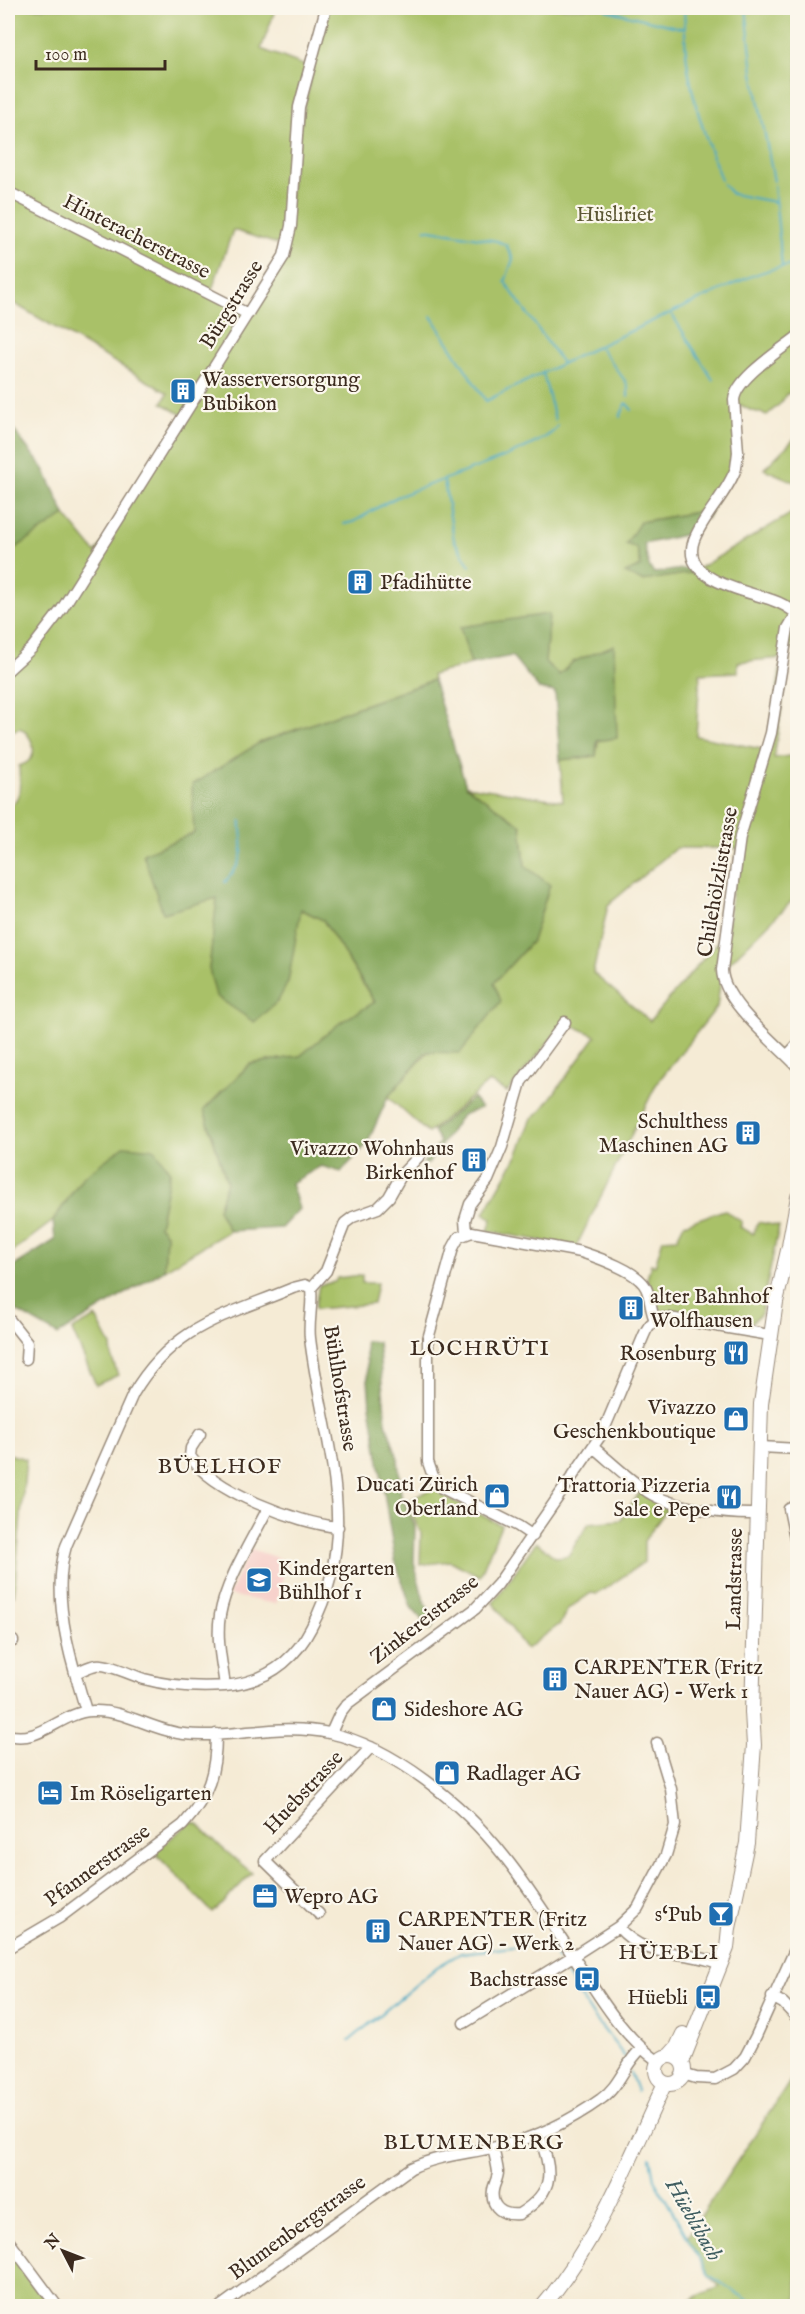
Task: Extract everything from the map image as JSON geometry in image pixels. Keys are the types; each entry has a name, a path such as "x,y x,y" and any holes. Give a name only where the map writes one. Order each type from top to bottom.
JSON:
{"main road":[{"name":"Landstrasse","path":"673,2064 723,1964 747,1843 754,1757 752,1712 761,1404 770,1335 798,1197"},
{"name":"Landstrasse","path":"673,2064 677,2047 729,1928"},
{"path":"673,2064 678,2081 666,2083 657,2074 673,2064"},
{"path":"543,2307 566,2275 599,2221 622,2178 666,2083"}],"street":[{"name":"Bürgstrasse","path":"8,670 32,648 62,609 279,265 287,247 291,225 300,107 326,8"},
{"name":"Hinteracherstrasse","path":"8,192 248,314"},
{"path":"797,612 778,602 714,580 697,565 693,548 697,534 736,468 738,452 735,393 747,378 798,336"},
{"name":"Chilehölzlistrasse","path":"797,612 790,622 785,643 771,733 740,837 722,970 726,987 736,1003 798,1067"},
{"path":"466,1233 465,1220 470,1204 488,1180 502,1147 521,1082 565,1022"},
{"path":"787,1056 798,1044"},
{"path":"86,1711 68,1645 60,1592 62,1561 66,1546 134,1394 146,1373 170,1347 195,1329 293,1288 305,1286 311,1288 326,1271 345,1223 352,1217 378,1208 389,1197 402,1174 420,1155"},
{"path":"533,1536 518,1526 442,1488 431,1474 428,1462 428,1339 453,1248 459,1237 466,1233 479,1233 581,1252 634,1275 643,1283 655,1320 669,1318 770,1335"},
{"name":"Bühlhofstrasse","path":"75,1673 97,1664 172,1685 225,1686 249,1682 265,1676 297,1652 314,1624 325,1597 336,1551 338,1527 336,1484 309,1335 311,1288"},
{"path":"8,1318 27,1342 26,1359"},
{"name":"Zinkereistrasse","path":"331,1733 347,1704 480,1605 498,1584 593,1447 611,1414 644,1335 655,1320"},
{"path":"200,1434 190,1456 228,1488 268,1508 305,1521 338,1527"},
{"path":"593,1447 647,1492 662,1500 682,1506 757,1514"},
{"path":"761,1447 798,1449"},
{"path":"798,1505 789,1509 798,1552"},
{"path":"225,1686 220,1649 220,1614 228,1588 268,1508"},
{"path":"8,1736 34,1735 86,1711 107,1712 176,1733 216,1734 305,1728 331,1733 371,1747 408,1769 463,1812 504,1855 566,1961 638,2052 673,2064 696,2078 715,2079 734,2069 745,2057 798,1943"},
{"name":"Pfannerstrasse","path":"8,1948 68,1912 183,1825 196,1810 210,1784 216,1756 216,1734"},
{"path":"464,2023 618,1927 638,1908 666,1856 675,1825 671,1789 657,1743"},
{"name":"Huebstrasse","path":"319,1914 265,1862 371,1747"},
{"path":"618,1927 631,1940 658,1952 715,1962"},
{"path":"772,1997 783,2003 798,2019"},
{"name":"Blumenbergstrasse","path":"221,2307 411,2168 439,2157 494,2148 539,2134 576,2115 602,2098 616,2085 638,2052"},
{"path":"494,2148 498,2173 493,2200 497,2208 504,2213 519,2214 535,2202 545,2188 549,2176 549,2166 539,2134"},
{"path":"8,2240 57,2307"}],"shaded area":[{"name":"Kindergarten Bühlhof 1","path":"251,1549 287,1561 276,1604 228,1595"}],"green space":[{"name":"Hüsliriet","path":"8,8 276,8 261,49 306,66 295,109 284,246 233,230 210,295 248,314 284,256 295,149 326,8 797,8 797,393 794,389 786,394 782,402 767,415 739,404 738,458 707,519 703,511 640,522 637,548 642,581 691,573 797,510 797,626 791,647 774,758 797,755 797,896 722,970 717,1007 657,1083 576,1247 488,1231 492,1219 484,1213 517,1156 532,1118 541,1111 596,1036 565,1022 507,1092 489,1082 428,1133 388,1097 532,941 521,825 466,786 563,801 560,760 596,756 614,646 573,662 559,675 545,662 549,615 461,627 471,664 432,675 433,680 259,743 194,833 144,854 218,898 209,969 288,982 300,909 323,920 375,1003 341,1022 300,1056 250,1064 204,1110 227,1182 218,1209 229,1231 164,1270 166,1234 159,1226 170,1172 82,1178 53,1221 8,1255 8,807 13,804 19,794 19,766 30,759 33,749 30,737 20,728 8,732 8,553 65,515 96,553 184,416 162,403 168,393 8,300","holes":["782,658 767,750 696,736 700,674 738,672 738,662","676,848 738,848 727,931 650,1021 593,973 608,905"]},
{"path":"8,423 44,469 65,515 8,553"},
{"path":"797,436 797,483 764,469"},
{"path":"703,511 692,533 644,544 649,566 654,573 690,568 691,573 642,581 625,573 641,566 637,548 626,544 640,522"},
{"path":"549,614 545,662 559,675 573,662 614,645 617,738 597,741 596,756 560,760 555,692 539,689 512,656 471,664 460,627"},
{"path":"433,680 466,786 521,825 525,866 550,885 532,941 494,983 501,1001 460,1053 426,1052 388,1097 367,1144 341,1172 321,1166 291,1183 299,1209 281,1228 229,1231 218,1209 227,1182 204,1110 250,1064 300,1056 341,1022 375,1002 323,920 301,909 288,982 278,1001 254,1022 216,996 209,969 217,898 163,913 143,854 194,833 192,785 259,743"},
{"path":"473,1098 481,1108 462,1115 428,1164 423,1163 440,1142 433,1131"},
{"path":"124,1146 155,1149 170,1172 159,1226 166,1234 164,1270 58,1335 8,1306 8,1270 55,1240 53,1221 82,1178"},
{"path":"724,1210 742,1222 740,1227 753,1234 758,1222 779,1226 761,1314 752,1322 742,1323 658,1310 647,1279 651,1264 655,1265 663,1239 677,1238 684,1224"},
{"path":"362,1275 362,1283 377,1283 373,1304 316,1309 319,1285 335,1282 337,1278"},
{"path":"96,1317 111,1346 112,1359 118,1375 96,1385 72,1330"},
{"path":"365,1341 378,1342 386,1422 398,1459 401,1496 415,1526 414,1563 424,1601 435,1622 431,1630 411,1607 395,1560 370,1406"},
{"path":"8,1454 26,1459 14,1595 8,1592"},
{"path":"434,1488 444,1496 501,1525 480,1576 450,1561 420,1565 421,1533 406,1502"},
{"path":"640,1492 667,1509 644,1541 644,1562 597,1594 591,1593 568,1609 560,1624 526,1649 493,1603 536,1542 555,1557 568,1556 589,1523 621,1520"},
{"path":"191,1822 198,1824 252,1873 213,1913 154,1852"},
{"path":"797,2071 797,2306 681,2306 720,2287 709,2275 687,2237"},
{"path":"14,2249 57,2306 8,2306 8,2260"}],"waterway":[{"path":"607,8 606,10 685,29 691,86 721,180"},
{"path":"684,8 685,29"},
{"path":"746,8 753,73 774,181"},
{"path":"723,184 732,194 775,202"},
{"path":"774,185 782,266"},
{"path":"425,229 497,241 506,245 513,259 505,282 562,363"},
{"path":"431,316 486,401 747,278 772,269 798,265"},
{"path":"671,313 713,380"},
{"path":"599,346 626,382 628,397"},
{"path":"543,373 555,420"},
{"path":"620,417 626,403 632,410"},
{"path":"344,524 353,522 397,497 534,444 550,434 557,426"},
{"path":"444,481 454,540 470,566"},
{"path":"225,882 236,868 240,858 241,821"},
{"path":"349,2041 437,1967 461,1953 545,1943 553,1949 558,1960"},
{"path":"562,1968 593,2016 625,2057"},
{"path":"630,2072 637,2091"},
{"name":"Hüeblibach","path":"650,2158 654,2179 709,2275 757,2306"}],"place":[{"name":"Wasserversorgung Bubikon","path":"183,391"},
{"name":"Pfadihütte","path":"360,582"},
{"name":"Schulthess Maschinen AG","path":"748,1133"},
{"name":"Vivazzo Wohnhaus Birkenhof","path":"474,1160"},
{"name":"alter Bahnhof Wolfhausen","path":"631,1308"},
{"name":"Rosenburg","path":"736,1353"},
{"name":"Vivazzo Geschenkboutique","path":"736,1419"},
{"name":"Ducati Zürich Oberland","path":"497,1496"},
{"name":"Trattoria Pizzeria Sale e Pepe","path":"729,1497"},
{"name":"Kindergarten Bühlhof 1","path":"259,1580"},
{"name":"CARPENTER (Fritz Nauer AG) - Werk 1","path":"555,1679"},
{"name":"Sideshore AG","path":"384,1709"},
{"name":"Radlager AG","path":"447,1773"},
{"name":"Im Röseligarten","path":"50,1793"},
{"name":"Wepro AG","path":"265,1896"},
{"name":"s‘Pub","path":"721,1914"},
{"name":"CARPENTER (Fritz Nauer AG) - Werk 2","path":"378,1931"},
{"name":"Bachstrasse","path":"587,1979"},
{"name":"Hüebli","path":"708,1997"}],"district":[{"name":"LOCHRÜTI","path":"480,1347"},
{"name":"BÜELHOF","path":"220,1465"},
{"name":"HÜEBLI","path":"669,1951"},
{"name":"BLUMENBERG","path":"474,2141"}]}
